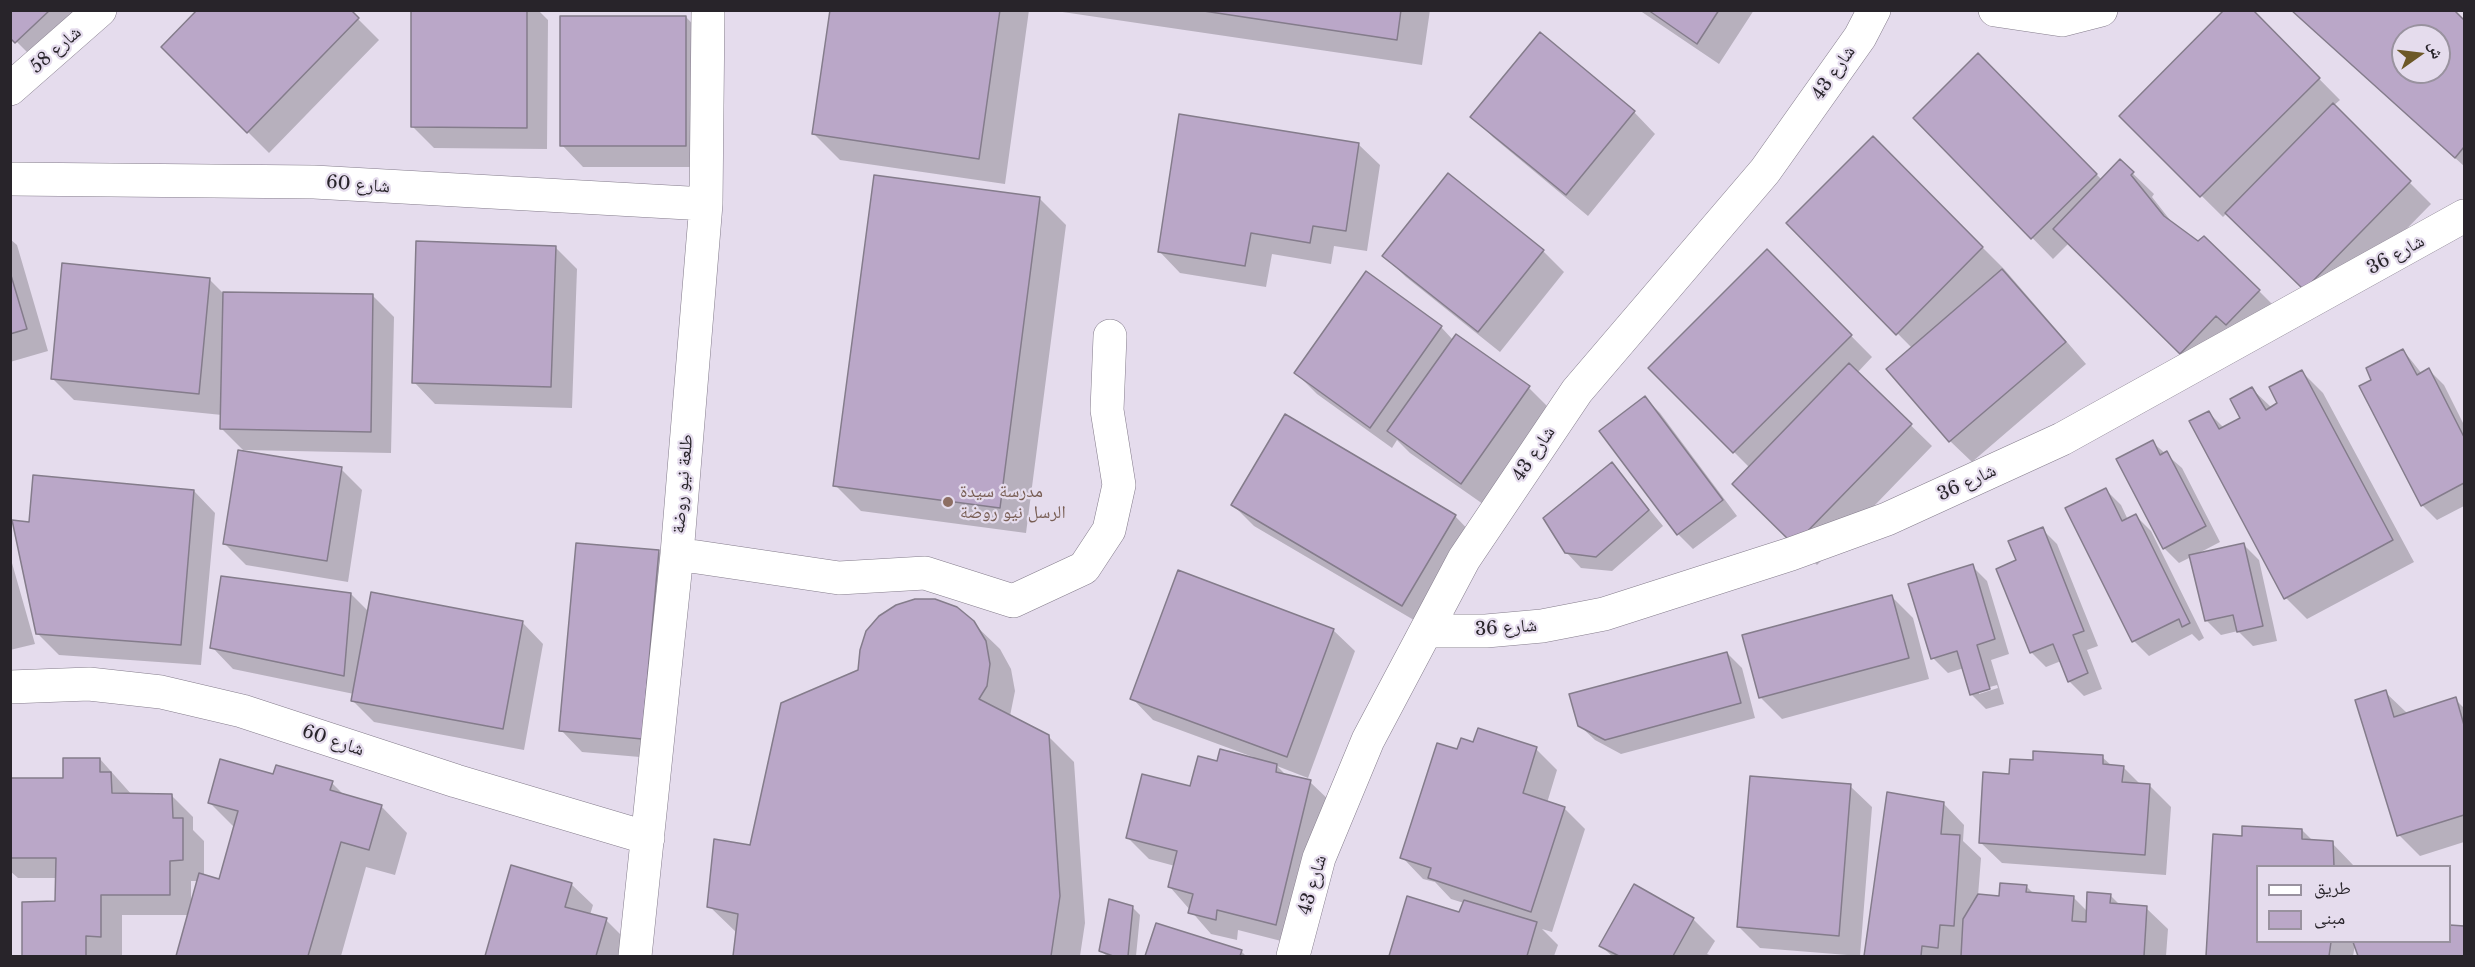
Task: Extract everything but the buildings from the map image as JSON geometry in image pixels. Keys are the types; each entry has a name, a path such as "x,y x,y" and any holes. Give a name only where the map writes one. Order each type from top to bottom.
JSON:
{"street":[{"name":"شارع 58","path":"10,89 100,10"},
{"name":"طلعة نيو روضة","path":"635,957 677,554 706,204 708,10"},
{"name":"شارع 43","path":"1293,957 1319,858 1368,740 1464,559 1577,391 1765,171 1860,37 1874,10"},
{"path":"1995,10 2062,20 2101,10"},
{"name":"شارع 60","path":"10,179 314,182 706,204"},
{"name":"شارع 36","path":"1427,631 1486,631 1542,626 1604,614 1791,554 1887,519 2062,439 2464,216"},
{"path":"677,554 839,578 926,573 1013,601 1084,568 1109,530 1119,485 1107,410 1110,336"},
{"name":"شارع 60","path":"10,687 89,684 161,692 184,697 242,711 456,781 648,838"}],"place":[{"name":"مدرسة سيدة الرسل نيو روضة","path":"948,502"}]}
